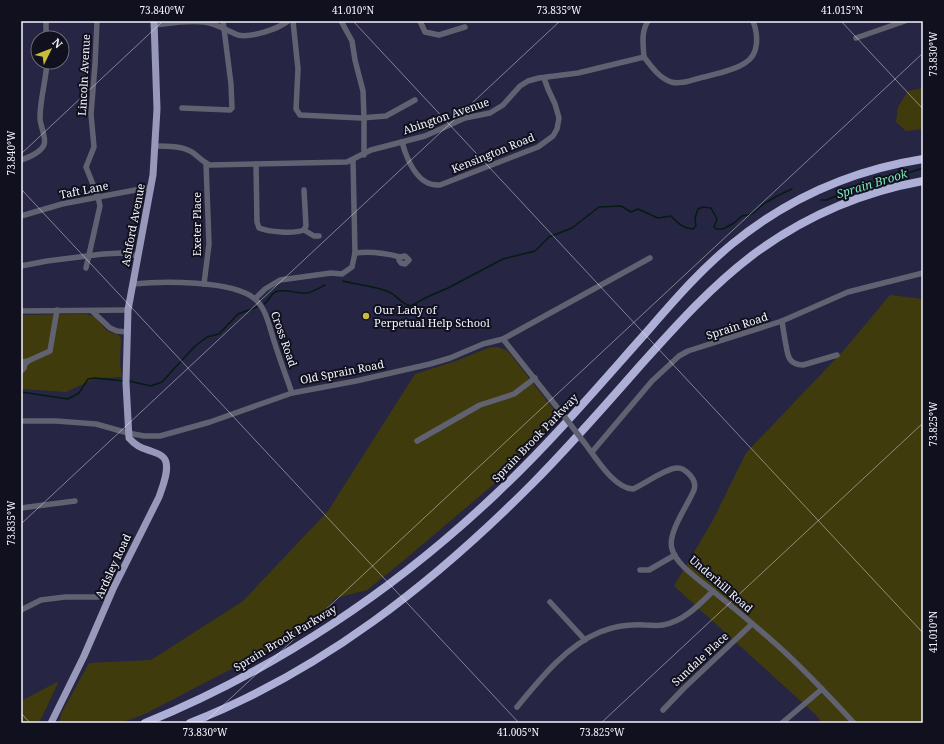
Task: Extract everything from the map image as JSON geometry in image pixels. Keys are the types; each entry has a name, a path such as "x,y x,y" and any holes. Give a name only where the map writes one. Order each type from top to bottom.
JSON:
{"highway":[{"name":"Sprain Brook Parkway","path":"145,723 205,696 281,655 361,604 430,552 483,506 528,463 696,277 730,245 755,226 796,202 838,182 883,167 923,159"},
{"path":"190,723 255,694 317,660 376,621 426,582 485,530 530,486 563,452 690,312 718,284 755,254 794,228 836,207 880,191 923,181"}],"main road":[{"name":"Ashford Avenue","path":"128,433 126,380 128,310 151,186 155,146 157,109 154,23"},
{"name":"Ardsley Road","path":"51,723 84,656 132,549 159,497 164,482 166,472 163,457 134,443 129,438 128,433"}],"street":[{"name":"Lincoln Avenue","path":"86,268 100,206 86,167 94,147 91,114 97,21"},
{"path":"154,23 187,21 205,22 239,35 254,35 288,21"},
{"path":"182,108 230,110 233,106 223,21"},
{"path":"293,21 298,69 296,109 300,115 364,118 386,116 415,100"},
{"path":"342,21 352,41 363,91 364,155"},
{"path":"420,21 425,32 439,35 465,27"},
{"path":"648,21 644,28 644,57 663,77 670,81 679,83 745,64 753,54 757,41 757,31 752,21"},
{"path":"856,38 905,21"},
{"name":"Abington Avenue","path":"353,160 371,150 425,136 465,118 490,113 503,105 520,86 528,81 578,73 644,57"},
{"path":"21,160 42,149 45,142 40,120 41,98 46,70"},
{"name":"Kensington Road","path":"402,142 404,151 417,175 430,185 435,186 538,147 554,136 559,118 556,104 544,78"},
{"path":"133,284 153,282 222,286 245,293 255,299 264,290 280,280 331,273 342,274 352,267 355,253 353,160 348,162 210,165 188,150 170,146 155,146"},
{"name":"Exeter Place","path":"204,284 209,244 206,163"},
{"path":"256,164 256,222 259,228 265,230 294,232 304,230 314,236 319,236"},
{"name":"Taft Lane","path":"21,216 62,204 151,186"},
{"path":"304,190 306,226 304,230"},
{"path":"355,253 367,251 385,253 400,257"},
{"path":"21,266 47,261 122,253 138,256"},
{"name":"Old Sprain Road","path":"21,421 56,421 96,424 144,436 160,436 210,422 292,393 361,380 430,364 450,358 483,344 503,339 650,258"},
{"name":"Sprain Road","path":"592,452 652,381 679,356 688,351 782,322 848,292 923,273"},
{"name":"Cross Road","path":"255,299 264,312 292,393"},
{"path":"21,362 28,361 50,352 57,310"},
{"path":"92,310 113,330 127,332"},
{"path":"21,311 128,310"},
{"path":"106,323 109,311"},
{"path":"782,322 787,354 791,361 798,365 803,365 837,355"},
{"name":"Underhill Road","path":"503,339 611,476 621,486 633,489 666,471 676,468 684,470 692,477 695,486 694,490 675,528 671,542 674,555 687,569 776,644 854,723"},
{"path":"21,371 28,361"},
{"path":"417,441 480,405 514,394 535,378"},
{"path":"21,508 75,501"},
{"path":"640,570 649,570 674,555"},
{"path":"517,707 538,682 559,661 585,640 600,632 620,625 662,625 672,622 687,615 713,591"},
{"path":"21,610 42,600 65,597 110,597"},
{"path":"550,602 585,640"},
{"name":"Sundale Place","path":"663,710 684,688 752,624"},
{"path":"782,723 822,689"}],"shaded area":[{"path":"923,88 923,129 906,131 896,122 898,107 908,91"},
{"path":"890,295 923,299 923,723 822,723 816,715 674,586 713,520 746,453 844,350"},
{"path":"86,314 95,317 107,331 119,335 121,339 120,364 122,377 96,378 66,392 21,389 21,315"},
{"path":"497,347 506,350 512,356 561,419 501,478 367,590 336,598 322,614 301,632 269,650 145,714 120,723 59,723 62,712 89,663 151,660 243,601 328,511 415,374 456,361 488,348"},
{"path":"59,681 39,723 21,723 21,701"}],"waterway":[{"name":"Sprain Brook","path":"821,200 827,200 856,187 881,182 923,168"},
{"name":"Sprain Brook","path":"343,281 387,291 407,305 411,306 503,259 535,251 549,237 572,228 599,207 621,206 631,212 638,209 658,218 671,216 683,226 693,229 696,226 695,218 698,209 703,207 711,208 717,219 714,227 716,229 723,229 734,223 742,216 752,214 765,203 792,189"},
{"name":"Sprain Brook","path":"264,304 275,292 282,291 307,293 325,285"},
{"name":"Sprain Brook","path":"129,381 151,386 162,382 195,346 207,337 219,334 238,314 257,307"},
{"name":"Sprain Brook","path":"21,392 68,399 79,393 88,379 95,378 123,381"}],"place":[{"name":"Our Lady of Perpetual Help School","path":"366,316"}]}
